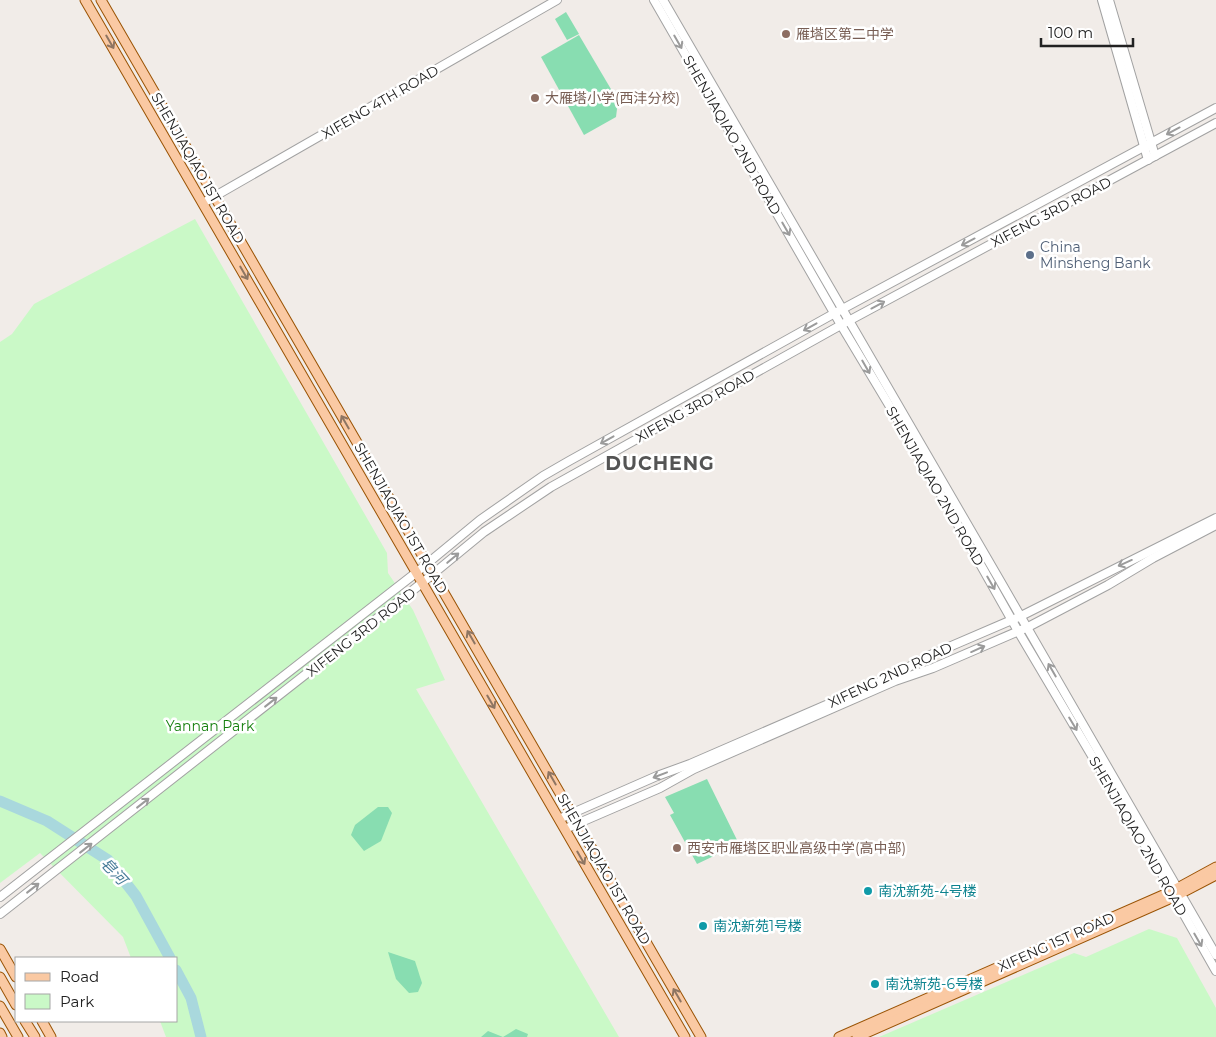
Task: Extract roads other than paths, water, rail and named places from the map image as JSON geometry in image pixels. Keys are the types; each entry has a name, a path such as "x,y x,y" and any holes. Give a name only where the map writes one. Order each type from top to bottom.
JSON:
{"main road":[{"name":"SHENJIAQIAO 1ST ROAD","path":"86,0 685,1037"},
{"name":"SHENJIAQIAO 1ST ROAD","path":"101,0 701,1037"},
{"name":"XIFENG 1ST ROAD","path":"840,1037 1176,892 1216,867"},
{"name":"XIFENG 1ST ROAD","path":"858,1037 1216,874"},
{"path":"0,949 15,975"},
{"path":"0,977 15,1003"},
{"path":"0,1006 18,1037"},
{"path":"26,1022 33,1036"},
{"path":"33,1036 34,1022"},
{"path":"43,1022 51,1037"},
{"path":"0,1033 2,1037"}],"street":[{"name":"XIFENG 4TH ROAD","path":"204,203 557,0"},
{"name":"SHENJIAQIAO 2ND ROAD","path":"654,0 1018,631 1216,955"},
{"name":"SHENJIAQIAO 2ND ROAD","path":"663,0 916,438 1028,627 1176,892 1216,971"},
{"path":"1102,0 1148,145"},
{"path":"1109,0 1151,158"},
{"name":"XIFENG 3RD ROAD","path":"0,897 417,572 480,520 543,476 843,309 1216,108"},
{"name":"XIFENG 3RD ROAD","path":"0,914 422,584 484,532 551,487 841,325 1216,123"},
{"name":"XIFENG 2ND ROAD","path":"559,819 884,679 928,656 1021,616 1216,518"},
{"name":"XIFENG 2ND ROAD","path":"565,829 660,788 694,769 895,681 933,668 1028,627 1108,585 1153,558 1216,526"}],"waterway":[{"name":"皂河","path":"0,801 47,821 108,860 136,896 169,957"},
{"name":"皂河","path":"178,974 191,998 201,1037"}],"place":[{"name":"雁塔区第二中学","path":"786,34"},
{"name":"大雁塔小学(西沣分校)","path":"535,98"},
{"name":"China Minsheng Bank","path":"1030,255"},
{"name":"西安市雁塔区职业高级中学(高中部)","path":"677,848"},
{"name":"南沈新苑-4号楼","path":"868,891"},
{"name":"南沈新苑1号楼","path":"703,926"},
{"name":"南沈新苑-6号楼","path":"875,984"}],"district":[{"name":"DUCHENG","path":"660,463"}],"park label":[{"name":"Yannan Park","path":"210,726"}]}
